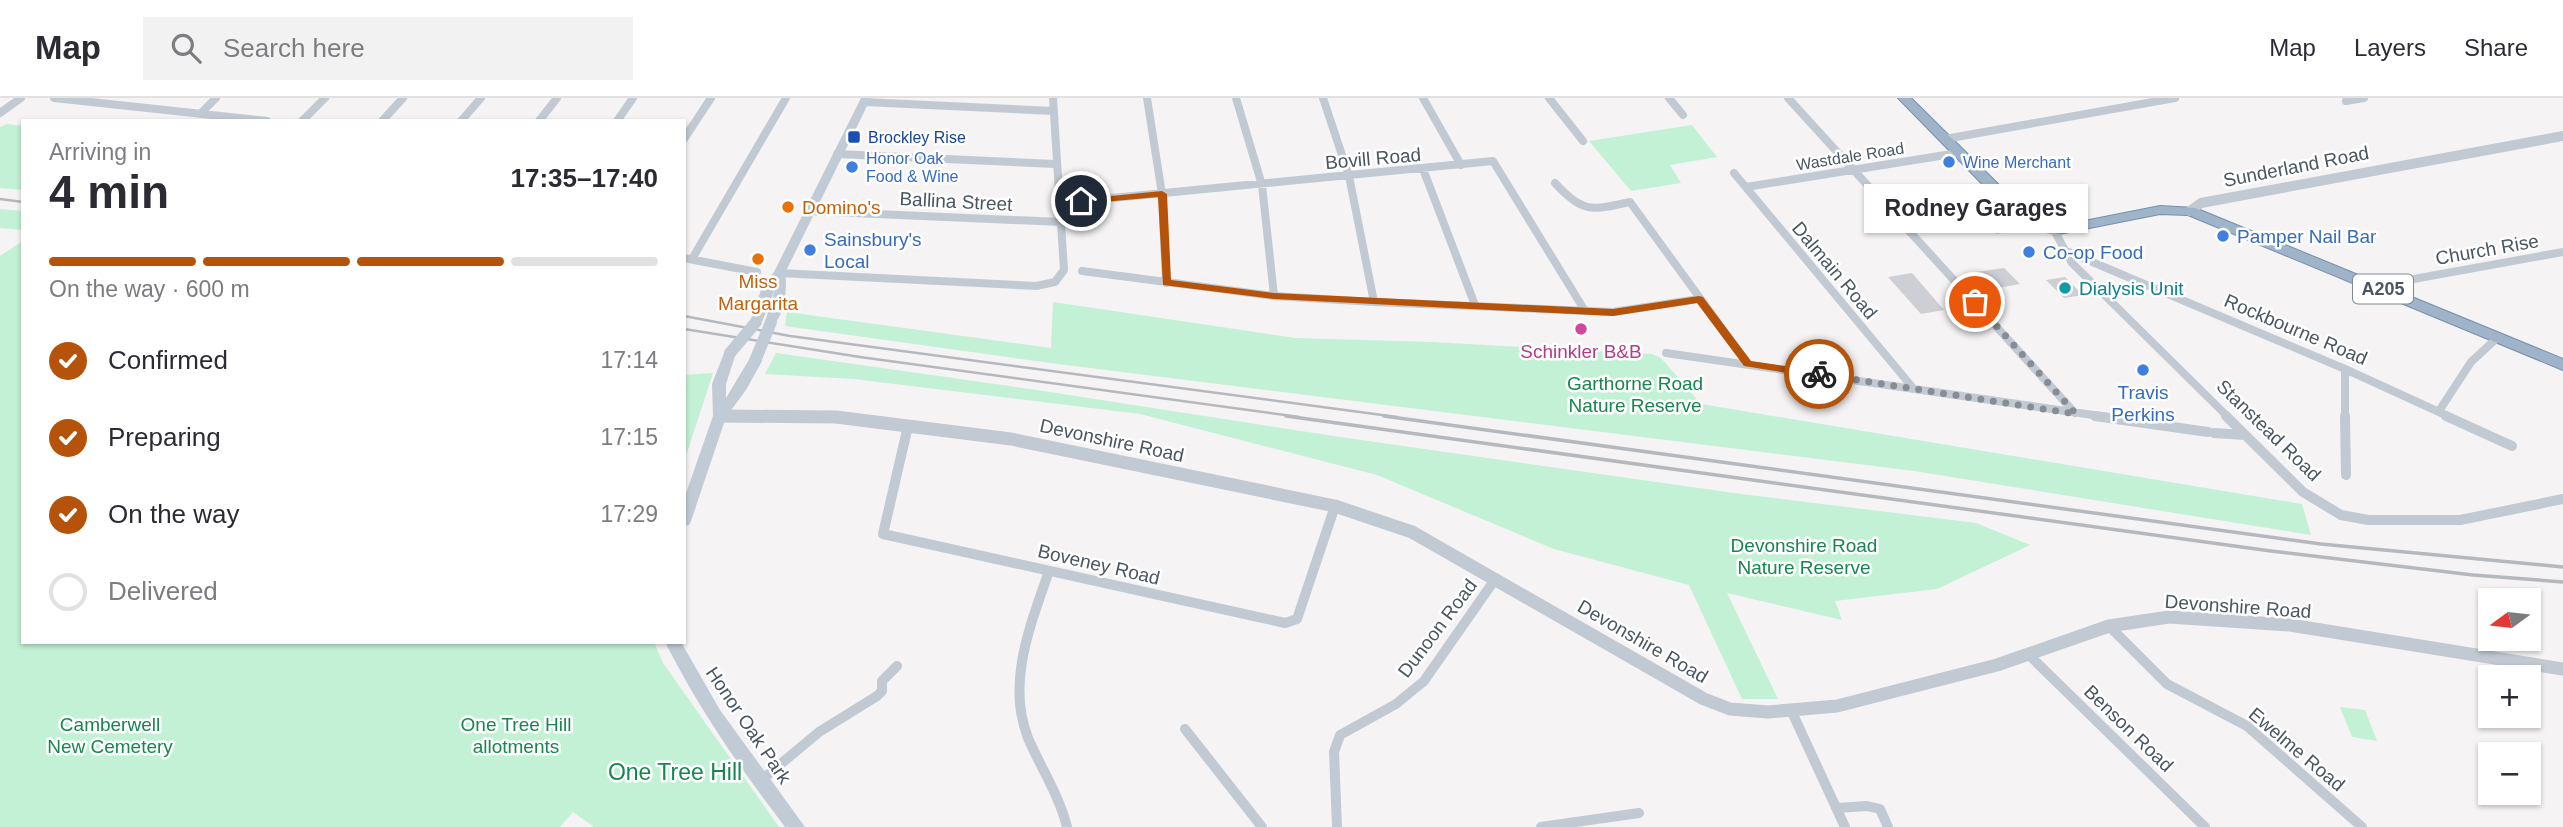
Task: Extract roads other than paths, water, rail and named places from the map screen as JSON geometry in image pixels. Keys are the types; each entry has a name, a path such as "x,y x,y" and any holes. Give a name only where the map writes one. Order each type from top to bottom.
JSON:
{"highway":[{"name":"A205","path":"1904,98 1958,153"},
{"name":"Sunderland Road","path":"1958,153 2029,221 2039,227 2054,230 2160,210 2190,211"},
{"name":"A205","path":"2190,211 2563,365"}],"main road":[{"path":"720,416 719,384 730,353 756,322 768,287 779,273 865,100"},
{"path":"686,515 720,416 741,387 771,322 782,288 779,273"},
{"name":"Honor Oak Park","path":"674,644 693,682 759,782 796,827"}],"street":[{"path":"0,113 21,98"},
{"path":"54,98 248,119"},
{"path":"200,114 216,98"},
{"path":"304,119 325,98"},
{"path":"384,119 403,98"},
{"path":"463,119 481,98"},
{"path":"541,119 557,98"},
{"path":"618,119 633,98"},
{"path":"686,136 711,98"},
{"path":"757,272 688,259 786,98"},
{"path":"779,273 1036,286 1055,282 1064,270 1055,164 1053,98"},
{"path":"1147,98 1162,194 1166,283"},
{"path":"1236,98 1262,184 1274,296"},
{"path":"1323,98 1349,176 1374,302"},
{"path":"1423,98 1461,165"},
{"path":"1549,98 1583,141"},
{"path":"1669,98 1683,115"},
{"path":"1788,98 2076,414"},
{"path":"1945,139 2175,98"},
{"path":"2346,102 2364,98"},
{"path":"865,100 1053,111"},
{"name":"Sunderland Road","path":"2190,211 2201,203 2563,136"},
{"name":"Wastdale Road","path":"1746,187 1958,153"},
{"path":"836,154 1055,164"},
{"name":"Bovill Road","path":"1081,201 1493,161 1585,311"},
{"path":"1423,169 1475,305"},
{"name":"Dalmain Road","path":"1734,173 1913,388"},
{"path":"1555,183 1581,208 1630,202 1748,364"},
{"name":"Ballina Street","path":"808,211 1060,222"},
{"name":"Stanstead Road","path":"2054,230 2064,250 2098,290 2303,492 2341,515 2368,520 2460,520 2563,499"},
{"name":"Rockbourne Road","path":"2064,250 2345,369 2512,446"},
{"name":"Church Rise","path":"2375,286 2563,252"},
{"path":"1082,271 1274,296 1374,302 1585,311 1638,310 1699,299"},
{"path":"2439,411 2471,362 2497,338"},
{"path":"1666,353 2076,414 2211,433 2245,435"},
{"path":"2345,369 2346,475"},
{"name":"Devonshire Road","path":"720,416 836,416 1011,439 1335,506 1412,532 1704,699 1730,709 1768,712 1837,706 1997,665 2109,626 2169,617 2290,625 2563,668"},
{"name":"Boveney Road","path":"908,426 883,534 1285,624 1297,619 1335,506"},
{"path":"1049,570 1027,638 1018,683 1023,723 1067,827"},
{"name":"Dunoon Road","path":"1337,827 1334,752 1340,735 1396,704 1424,681 1496,578"},
{"name":"Ewelme Road","path":"2109,626 2167,684 2247,726 2362,827"},
{"name":"Benson Road","path":"2028,654 2205,827"},
{"path":"759,782 787,756 842,715 872,703 882,691 882,681 897,666"},
{"path":"1791,710 1845,827"},
{"path":"1185,729 1262,827"},
{"path":"1837,808 1867,806 1880,809 1888,827"},
{"path":"1541,827 1639,813"}],"railway":[{"path":"0,199 21,202"},
{"path":"686,316 790,336 1397,417"},
{"path":"686,329 860,357 1299,417"},
{"path":"1286,416 2271,551 2473,575 2563,582"},
{"path":"1384,416 2321,544 2563,567"}],"place":[{"name":"Brockley Rise","path":"854,137"},
{"name":"Wine Merchant","path":"1949,162"},
{"name":"Honor Oak Food & Wine","path":"852,167"},
{"name":"Domino's","path":"788,207"},
{"name":"Pamper Nail Bar","path":"2223,236"},
{"name":"Sainsbury's Local","path":"810,250"},
{"name":"Co-op Food","path":"2029,252"},
{"name":"Miss Margarita","path":"758,259"},
{"name":"Dialysis Unit","path":"2065,288"},
{"name":"Rodney Garages","path":"1975,302"},
{"name":"Schinkler B&B","path":"1581,329"},
{"name":"Travis Perkins","path":"2143,370"}],"park label":[{"name":"Garthorne Road Nature Reserve","path":"1635,394"},
{"name":"Devonshire Road Nature Reserve","path":"1804,556"},
{"name":"Camberwell New Cemetery","path":"110,735"},
{"name":"One Tree Hill allotments","path":"516,735"},
{"name":"One Tree Hill","path":"675,772"}]}
